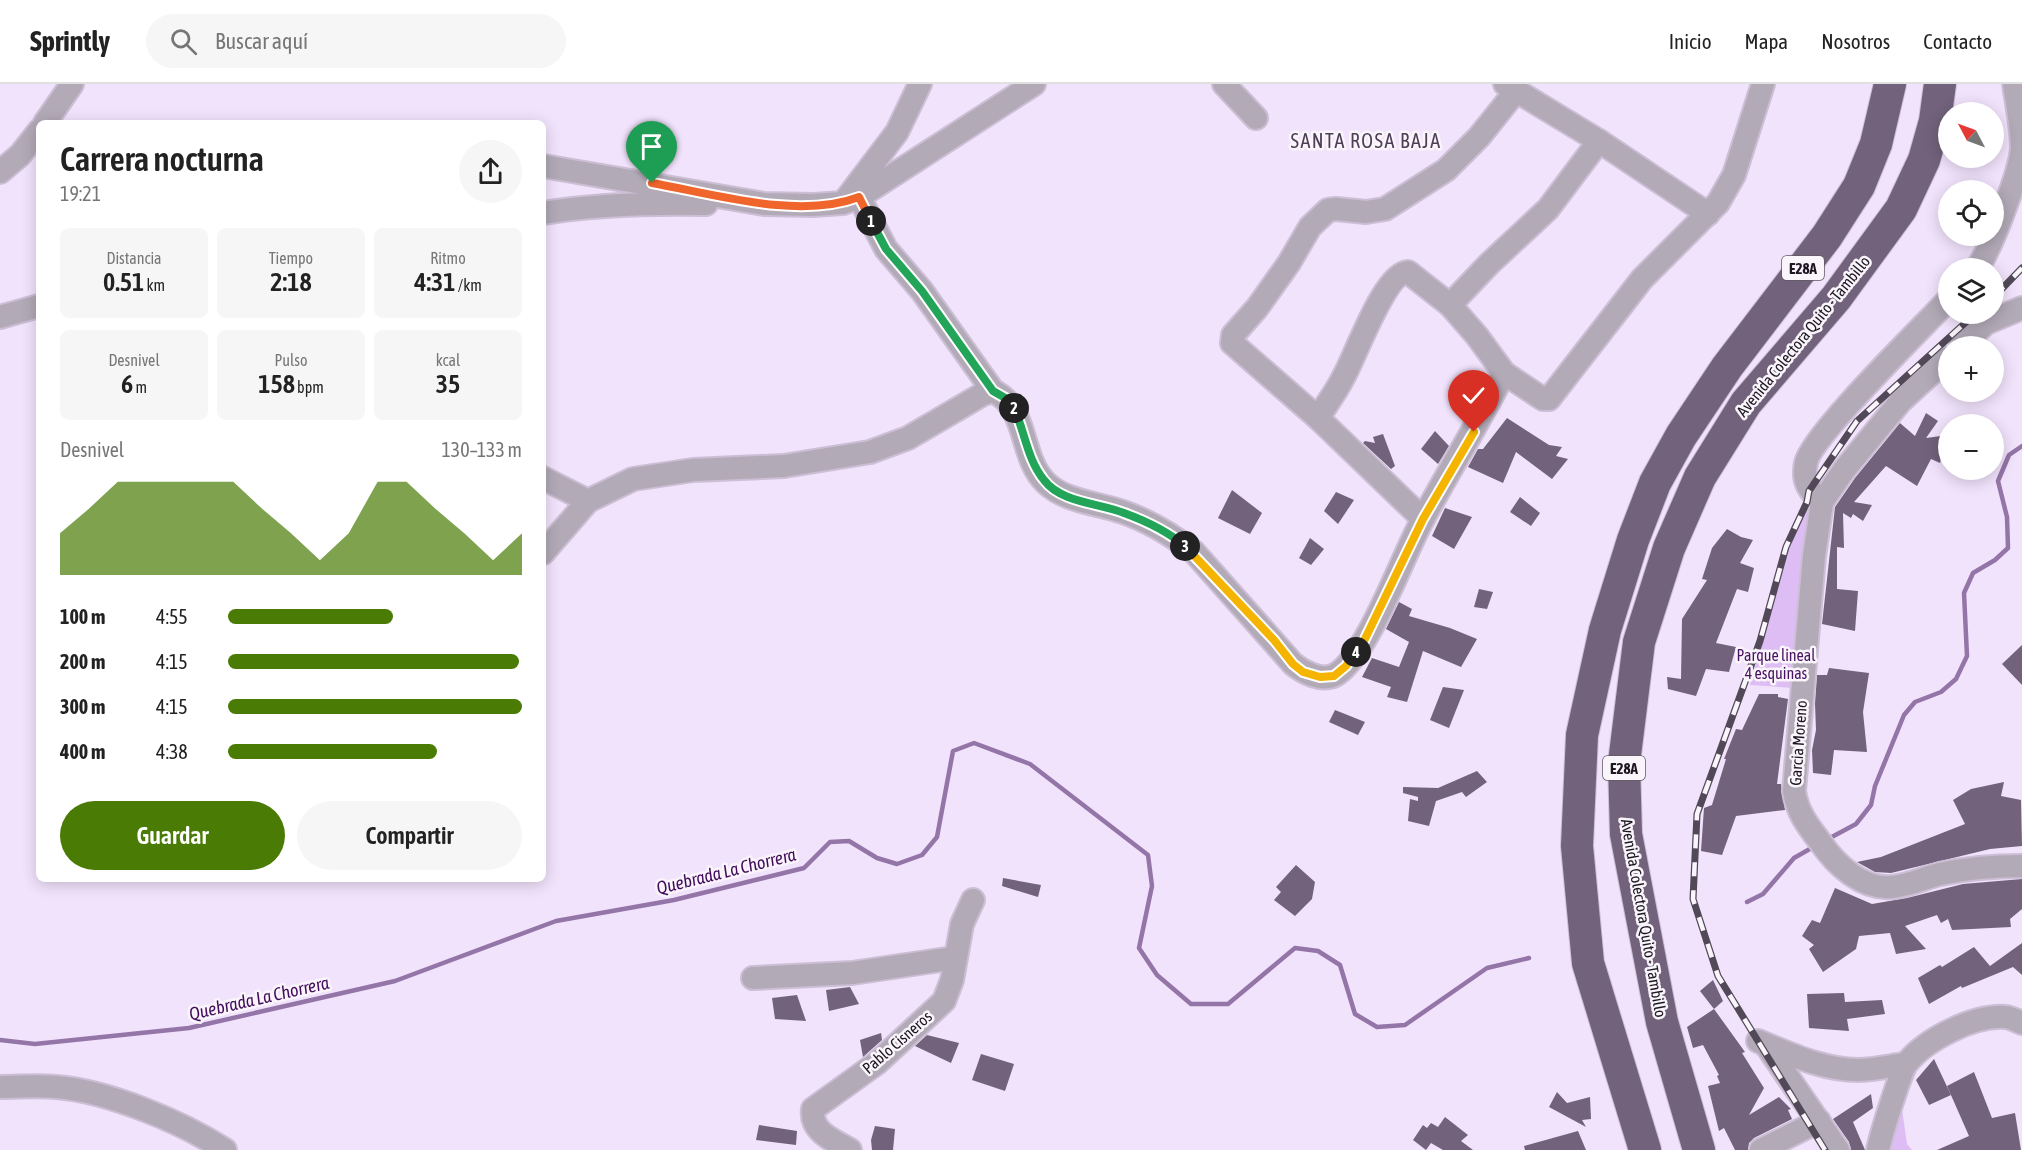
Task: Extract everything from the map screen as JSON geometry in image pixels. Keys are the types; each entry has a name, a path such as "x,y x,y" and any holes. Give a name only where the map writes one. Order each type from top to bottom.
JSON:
{"highway":[{"name":"E28A","path":"1645,1150 1588,963 1577,846 1582,735 1605,630 1633,540 1654,483 1681,435 1727,368 1827,236 1859,186 1876,144 1890,84"},
{"name":"Avenida Colectora Quito - Tambillo","path":"1699,1150 1662,1022 1626,834 1624,763 1638,642 1669,548 1701,477 1746,403 1836,298 1901,209 1924,160 1935,121 1940,84"}],"street":[{"path":"47,120 72,84"},
{"path":"851,200 897,132 920,84"},
{"path":"546,213 600,205 813,205 851,200 1034,84"},
{"path":"1224,84 1256,118"},
{"path":"1318,418 1344,377 1360,339 1396,278 1403,272 1408,272 1450,304 1504,373 1537,395 1549,399 1642,279 1718,202 1734,176 1763,84"},
{"path":"1983,258 1991,244 2020,162 2022,139 2014,84"},
{"path":"1423,519 1318,418 1232,343 1233,335 1264,299 1310,227 1328,210 1336,208 1366,212 1385,209 1437,176 1479,138 1510,87 1599,141 1708,214"},
{"path":"0,172 20,155 36,135"},
{"path":"1450,304 1548,209 1599,141"},
{"path":"546,167 764,204"},
{"path":"851,200 886,249 922,291 993,391 1007,399 1015,409 1032,462 1045,482 1060,493 1123,512 1176,538 1194,552 1293,664 1303,672 1320,677 1334,676 1346,666 1363,643 1423,519 1504,373"},
{"path":"0,317 36,307"},
{"path":"1972,336 1986,323 2022,308"},
{"path":"1822,502 1809,491 1805,479 1806,460 1834,421 1938,311"},
{"name":"Garcia Moreno","path":"1938,367 1900,402 1844,470 1822,502 1814,556 1809,638 1798,729 1794,791 1797,808 1826,851 1853,876 1871,884 1890,888 1939,875 1991,866 2022,866"},
{"path":"546,550 588,501 633,479 693,470 784,466 870,452 908,438 983,394 993,391"},
{"path":"546,480 588,501"},
{"name":"Pablo Cisneros","path":"850,1150 819,1131 812,1119 813,1109 876,1063 944,1001 952,980 954,958 962,924 973,900"},
{"path":"753,978 852,973 954,958"},
{"path":"1878,1150 1905,1064 1922,1049 1950,1031 1981,1019 2006,1017 2022,1023"},
{"path":"1838,1150 1762,1042 1815,1064 1840,1069 1859,1071 1905,1064"},
{"path":"0,1086 57,1087 118,1100 201,1134 225,1150"},
{"path":"1761,1150 1819,1121"}],"green space":[{"name":"Parque lineal 4 esquinas","path":"1807,502 1813,510 1794,688 1750,685 1787,547 1802,511 1805,513"},
{"path":"1896,1108 1902,1109 1907,1144 1912,1150 1885,1150"}],"building":[{"path":"1926,413 1938,421 1926,438 1938,436 1938,462 1931,459 1917,486 1886,466 1854,502 1872,505 1863,521 1853,514 1851,518 1843,513 1844,548 1837,547 1837,589 1858,591 1855,631 1822,624 1835,507 1855,478 1900,423 1915,436"},
{"path":"1507,418 1549,445 1562,447 1556,456 1568,459 1552,479 1516,452 1503,483 1468,467 1478,449 1483,449"},
{"path":"1435,431 1449,446 1438,464 1421,449"},
{"path":"1383,434 1395,466 1391,469 1363,443 1365,441 1375,443 1373,437"},
{"path":"1232,490 1262,513 1250,534 1218,518"},
{"path":"1336,492 1354,500 1338,524 1324,511"},
{"path":"1520,497 1540,513 1531,526 1510,512"},
{"path":"1445,508 1472,517 1454,549 1432,536"},
{"path":"1727,529 1741,537 1753,540 1740,563 1754,568 1748,592 1737,589 1716,643 1736,647 1729,672 1706,669 1696,696 1668,689 1667,677 1681,679 1682,619 1707,580 1702,579 1712,548"},
{"path":"1310,538 1324,549 1311,565 1299,558"},
{"path":"1479,589 1493,592 1487,609 1474,607"},
{"path":"1399,602 1412,609 1409,616 1477,639 1461,667 1423,651 1407,702 1387,697 1391,687 1362,677 1372,658 1399,667 1409,642 1386,629"},
{"path":"2022,645 2022,685 2002,664"},
{"path":"1829,668 1869,673 1863,712 1867,752 1834,750 1831,775 1813,773 1812,750 1816,730 1817,675 1827,675"},
{"path":"1443,687 1464,690 1449,728 1430,720"},
{"path":"1759,694 1778,694 1778,697 1788,699 1777,784 1781,784 1785,810 1736,816 1722,855 1701,851 1704,808 1712,805 1726,759 1724,759 1736,729 1742,730"},
{"path":"1335,710 1365,722 1358,735 1329,722"},
{"path":"1477,771 1487,782 1466,797 1462,792 1436,801 1429,826 1408,821 1410,799 1418,801 1418,797 1403,793 1403,787 1438,788"},
{"path":"2004,782 2001,796 2021,800 2022,846 1990,849 1891,873 1875,872 1857,862 1881,857 1965,824 1953,800 1971,789"},
{"path":"1296,865 1315,882 1312,899 1295,916 1274,900 1281,892 1276,887"},
{"path":"1003,878 1041,885 1038,897 1002,886"},
{"path":"2022,879 2022,909 2010,919 2011,927 1952,930 1948,919 1941,923 1937,915 1905,926 1926,949 1896,954 1890,933 1859,936 1856,949 1823,972 1809,949 1814,945 1802,936 1812,920 1820,923 1835,888 1872,904 1963,884"},
{"path":"2022,943 2022,975 2013,967 1962,988 1961,986 1929,1004 1918,978 1940,965 1942,967 1974,947 1990,966"},
{"path":"1713,980 1723,1001 1714,1009 1700,991"},
{"path":"850,987 859,1004 829,1011 826,990"},
{"path":"1844,993 1845,1002 1882,1000 1885,1014 1847,1019 1849,1031 1809,1028 1807,994"},
{"path":"797,995 806,1021 775,1019 772,998"},
{"path":"1714,1009 1745,1052 1742,1053 1764,1088 1749,1115 1779,1097 1791,1109 1788,1110 1792,1119 1754,1138 1749,1143 1748,1150 1735,1150 1724,1128 1719,1131 1708,1086 1720,1083 1717,1076 1719,1075 1703,1045 1693,1048 1687,1027"},
{"path":"881,1033 882,1040 863,1057 860,1040"},
{"path":"927,1035 959,1043 951,1063 915,1046"},
{"path":"981,1054 1014,1064 1005,1091 972,1080"},
{"path":"1934,1059 1951,1095 1929,1105 1916,1080"},
{"path":"1974,1072 1992,1118 2015,1113 2021,1150 1937,1150 1969,1136 1947,1086"},
{"path":"1557,1092 1567,1103 1590,1097 1591,1119 1582,1120 1586,1127 1549,1107"},
{"path":"1871,1094 1873,1108 1853,1122 1865,1150 1851,1150 1849,1142 1833,1119"},
{"path":"1445,1117 1468,1135 1461,1141 1473,1150 1443,1150 1431,1143 1426,1150 1413,1140 1423,1125 1427,1128 1431,1123 1438,1127"},
{"path":"759,1125 797,1131 796,1145 756,1140"},
{"path":"875,1126 895,1129 893,1150 872,1150 871,1140"},
{"path":"1578,1131 1586,1150 1525,1150 1524,1146"}],"waterway":[{"name":"Quebrada La Chorrera","path":"1828,839 1856,824 1871,805 1875,786 1904,715 1915,702 1941,692 1956,679 1967,656 1964,593 1973,573 1995,560 2008,548 2007,517 1998,481 2009,455 2022,446"},
{"name":"Quebrada La Chorrera","path":"0,1040 35,1044 189,1028 395,981 556,921 674,900 804,868 830,842 849,841 877,858 897,864 922,855 937,837 953,751 974,743 1030,764 1148,855 1152,886 1139,948 1157,975 1191,1004 1228,1004 1295,948 1318,951 1340,965 1355,1014 1377,1027 1405,1025 1487,968 1529,958"},
{"name":"Quebrada La Chorrera","path":"1747,902 1763,894 1794,858 1815,846"}],"railway":[{"path":"2004,287 2022,268"},
{"path":"1825,1150 1718,976 1693,899 1697,814 1760,641 1786,547 1807,502 1809,491 1857,421 1964,324"}],"district":[{"name":"SANTA ROSA BAJA","path":"1366,140"}],"route":[{"path":"652,183 764,204 843,203 859,197 886,249 922,291 993,391 1001,394 1015,409 1032,462 1045,482 1060,493 1123,512 1176,538 1194,552 1293,664 1303,672 1320,677 1334,676 1346,666 1363,643 1423,519 1474,432"}]}
